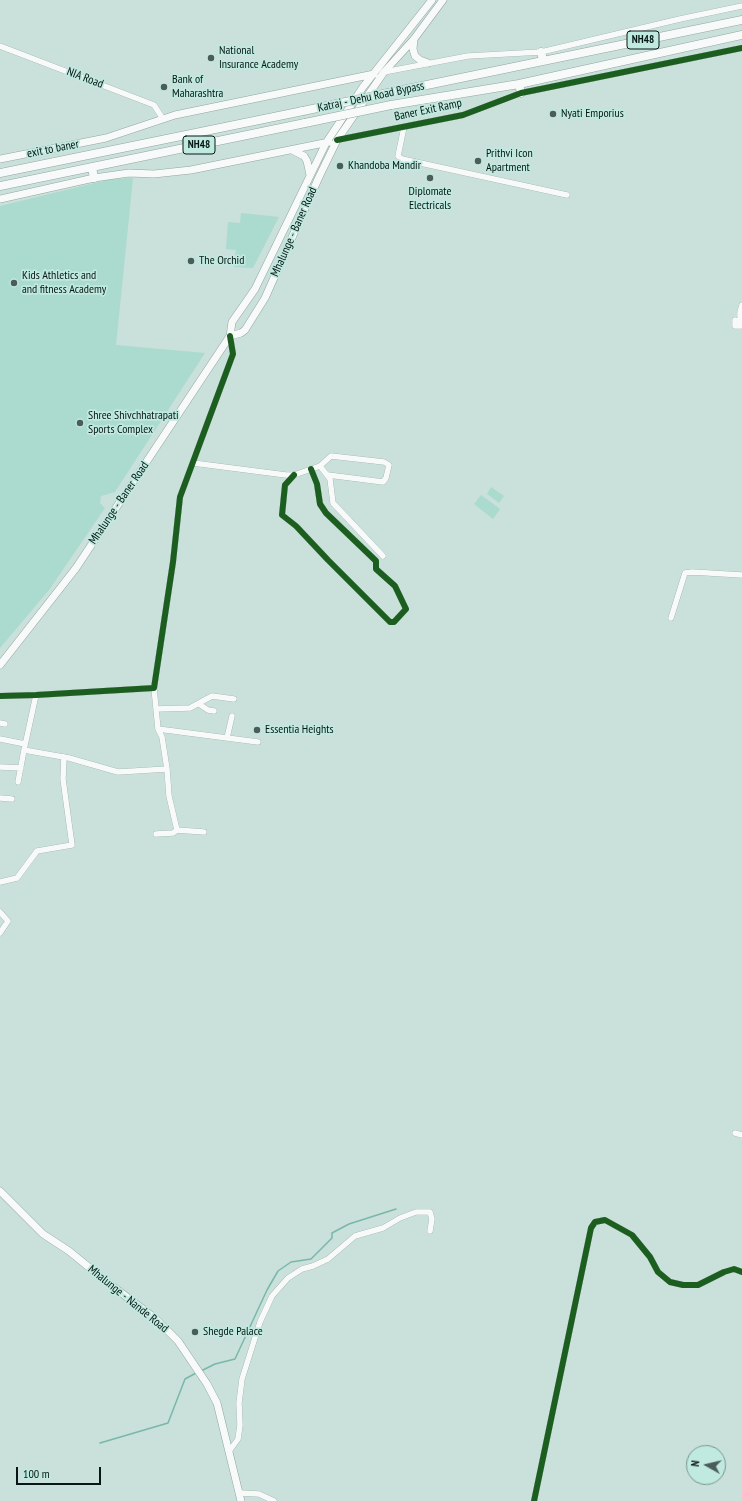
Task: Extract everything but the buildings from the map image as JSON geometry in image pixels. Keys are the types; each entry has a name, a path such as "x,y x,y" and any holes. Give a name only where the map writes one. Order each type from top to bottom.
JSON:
{"highway":[{"name":"Katraj - Dehu Road Bypass","path":"0,173 388,93 542,56 742,20"},
{"name":"Katraj - Dehu Road Bypass","path":"0,186 391,105 519,84 742,35"},
{"path":"519,84 520,93"},
{"path":"92,167 94,178"}],"main road":[{"name":"Mhalunge - Baner Road","path":"0,665 76,568 230,336 232,322 252,294 326,143 373,74 432,0"},
{"name":"Mhalunge - Baner Road","path":"230,336 241,333 245,330 258,310 337,140 384,72 414,39 443,0"},
{"path":"414,39 413,49 415,56 428,63"},
{"path":"108,150 106,138 163,119 384,72"},
{"name":"exit to baner","path":"0,159 106,138"},
{"name":"Baner Exit Ramp","path":"0,199 94,178 129,173 154,174 191,170 337,140"},
{"path":"292,150 304,156 307,161 310,175"},
{"path":"278,240 288,245"},
{"name":"Mhalunge - Nande Road","path":"0,1191 43,1234 69,1251 156,1319 178,1341 201,1374 217,1403 230,1450 241,1501"}],"street":[{"path":"384,72 468,56 542,56 656,24 742,6"},
{"name":"NIA Road","path":"0,46 154,105 163,119"},
{"name":"Baner Exit Ramp","path":"337,140 463,115 520,93 742,48"},
{"path":"404,127 398,156 400,158 567,195"},
{"path":"742,305 740,312 740,321 742,321"},
{"path":"735,320 734,326 742,326"},
{"path":"177,830 169,796 162,737 158,729 154,688 173,562 180,497 233,354 230,336"},
{"path":"192,463 294,475 320,466 328,458 336,456 384,462 389,465 386,478 383,482 328,475"},
{"path":"320,466 328,475 332,503 383,556"},
{"path":"294,475 285,485 282,515 296,526 390,622 394,622 406,609 395,586 376,569 376,561 326,513 320,504 317,484 311,469"},
{"path":"671,618 685,574 692,572 742,575"},
{"path":"0,696 36,696 154,688"},
{"path":"18,782 36,696"},
{"path":"156,709 190,708 212,696 234,698"},
{"path":"199,704 208,710 214,711"},
{"path":"227,738 232,716"},
{"path":"158,729 258,742"},
{"path":"0,739 25,744"},
{"path":"24,750 64,757 118,772 167,770"},
{"path":"0,882 17,878 37,851 72,844 63,779 64,757"},
{"path":"0,767 21,768"},
{"path":"0,798 12,799"},
{"path":"156,834 173,832 177,830 204,832"},
{"path":"0,912 8,921 0,933"},
{"path":"735,1134 742,1134"},
{"path":"230,1450 238,1439 240,1425 239,1403 242,1379 260,1322 272,1296 288,1278 302,1269 313,1266 328,1258 355,1236 383,1228 400,1218 416,1212 430,1212 432,1219 430,1231"},
{"path":"534,1501 591,1228 595,1222 605,1220 632,1235 650,1257 658,1272 670,1282 683,1285 698,1285 724,1272 734,1269 742,1272"},
{"path":"240,1493 259,1494 274,1501"}],"green space":[{"name":"Shree Shivchhatrapati Sports Complex","path":"133,178 116,345 205,353 115,492 101,496 100,503 105,508 49,590 0,648 0,206 111,179"},
{"path":"241,213 279,217 253,268 234,267 236,250 226,249 228,222 240,223"},
{"path":"491,487 504,496 499,503 487,494"},
{"path":"481,495 500,509 493,519 474,504"}],"waterway":[{"path":"201,1371 215,1364 235,1359 267,1290 278,1271 291,1262 311,1259 332,1238 332,1233 349,1224 396,1209"},
{"path":"100,1443 168,1423 185,1379 196,1373"}],"cycle path":[{"path":"337,140 463,115 521,93 742,48"},
{"path":"0,696 154,688 173,562 180,497 233,354 230,336"},
{"path":"294,475 285,485 282,515 296,526 390,622 394,622 406,609 395,586 376,569 376,561 326,513 320,504 317,484 311,469"},
{"path":"534,1501 591,1228 595,1222 605,1220 632,1235 650,1257 658,1272 670,1282 683,1285 698,1285 724,1272 734,1269 742,1272"}],"place":[{"name":"National Insurance Academy","path":"211,58"},
{"name":"Bank of Maharashtra","path":"164,87"},
{"name":"Nyati Emporius","path":"553,114"},
{"name":"Prithvi Icon Apartment","path":"478,161"},
{"name":"Khandoba Mandir","path":"340,166"},
{"name":"Diplomate Electricals","path":"430,178"},
{"name":"The Orchid","path":"191,261"},
{"name":"Kids Athletics and and fitness Academy","path":"14,283"},
{"name":"Shree Shivchhatrapati Sports Complex","path":"80,423"},
{"name":"Essentia Heights","path":"257,730"},
{"name":"Shegde Palace","path":"195,1332"}]}
